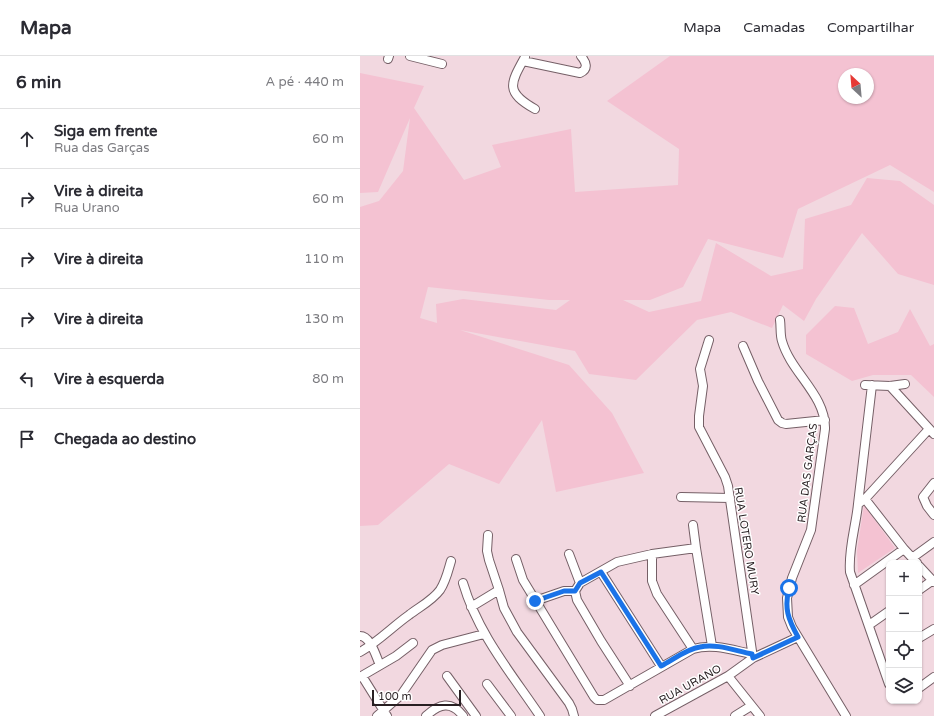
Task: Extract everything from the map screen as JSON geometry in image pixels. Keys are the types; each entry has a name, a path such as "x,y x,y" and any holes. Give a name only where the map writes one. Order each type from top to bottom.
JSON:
{"street":[{"path":"410,56 427,58 442,64"},
{"path":"535,108 517,97 514,92 514,75 524,58 580,73 585,69 586,65 581,56"},
{"name":"RUA DAS GARÇAS","path":"780,320 781,339 785,350 820,404 825,420 811,530 792,578 786,598 788,617 798,637 846,716"},
{"name":"RUA LOTERO MURY","path":"709,340 700,369 703,386 699,427 725,476 730,498 752,656"},
{"path":"743,346 758,381 778,420 786,424 825,420"},
{"path":"886,660 869,625 854,585 850,572 850,557 858,504 869,385 890,386 905,384"},
{"path":"858,504 865,499 932,432 890,386"},
{"path":"934,483 923,495 923,500 934,515"},
{"path":"680,497 730,498"},
{"path":"865,499 913,560"},
{"path":"692,525 712,646"},
{"path":"488,535 487,551 504,608 510,620 569,704 574,716"},
{"path":"915,560 934,542"},
{"path":"630,686 577,600 575,591 580,583 616,562 652,554 696,548"},
{"path":"854,585 904,549"},
{"path":"569,554 580,583"},
{"path":"652,554 652,581 657,594 692,649"},
{"path":"516,559 524,580 535,601 594,697 600,701 630,686 661,666 692,649 701,646 712,646 752,656"},
{"path":"360,652 371,646 392,630 402,620 435,596 446,579 451,561"},
{"path":"922,569 933,581 922,588"},
{"path":"601,572 661,666"},
{"path":"463,583 471,607 484,634 540,716"},
{"path":"471,607 499,590"},
{"path":"535,601 564,591 575,591"},
{"path":"869,625 886,613"},
{"path":"922,636 934,629"},
{"path":"413,643 396,656 361,677 383,714 401,694 432,650 442,645 484,634"},
{"path":"360,636 367,639 380,665"},
{"name":"RUA URANO","path":"655,716 728,676 752,656 798,637"},
{"path":"447,676 476,716"},
{"path":"728,676 760,716"},
{"path":"922,686 934,677"},
{"path":"487,684 511,716"},
{"path":"426,716 440,707 450,705 454,706 463,716"},
{"path":"735,716 751,706"}],"shaded area":[{"path":"670,56 934,56 934,192 890,165 798,209 783,258 708,239 683,287 650,300 623,300 649,312 701,301 716,243 771,276 803,269 805,219 851,205 867,178 900,181 934,205 934,285 898,274 862,233 816,299 804,321 783,305 772,328 731,312 697,320 636,380 589,374 575,351 460,330 569,365 612,413 644,473 556,492 542,420 499,484 449,464 378,525 360,526 360,207 379,201 403,171 410,118 378,192 360,193 360,73 424,86 414,108 464,180 501,167 492,145 571,129 575,192 678,185 679,149 607,101","holes":["428,287 549,300 570,300 556,310 463,299 436,304 437,323 420,318"]},
{"path":"835,306 854,308 868,344 898,332 910,309 930,346 934,344 934,397 911,375 873,375 852,381 806,354 806,335"},
{"path":"864,505 895,548 858,573 857,551"}],"route":[{"path":"535,601 564,591 575,591 584,580 601,572 661,666 692,649 701,646 712,646 752,654 753,658 798,637 788,617 786,607 786,598 789,588"}]}
